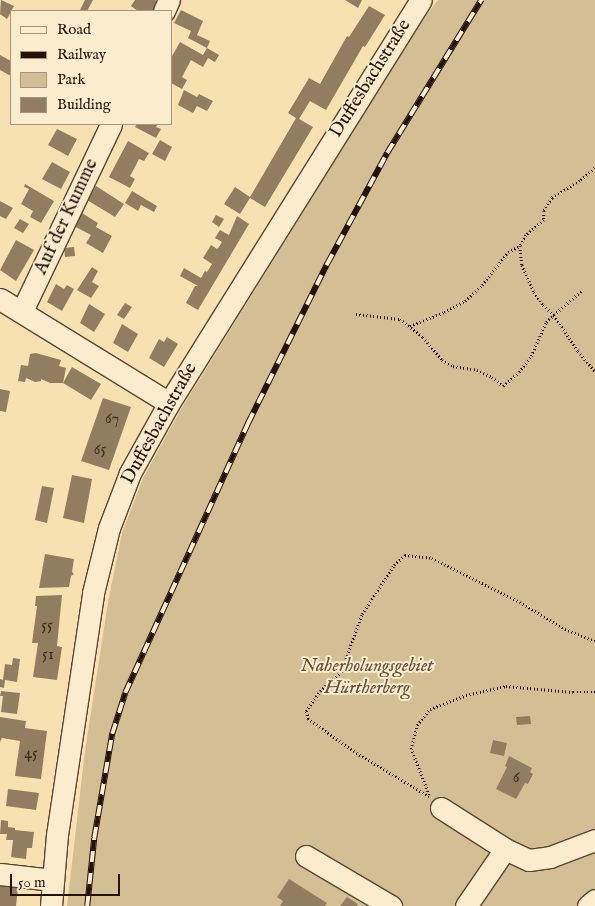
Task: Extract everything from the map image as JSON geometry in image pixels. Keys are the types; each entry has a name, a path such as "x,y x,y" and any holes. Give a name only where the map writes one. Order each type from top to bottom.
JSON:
{"street":[{"name":"Duffesbachstraße","path":"51,906 93,593 107,537 130,474 168,403 414,2"},
{"name":"Auf der Kumme","path":"22,311 111,125"},
{"path":"0,298 168,403"},
{"path":"441,808 505,849 529,860 550,857 595,840"},
{"path":"466,906 505,849"},
{"path":"306,856 391,906"},
{"path":"0,874 53,880"},
{"path":"588,906 595,900"}],"path":[{"path":"595,168 580,181 552,198 544,211 544,220 526,235 520,246 522,265 534,292 543,305 554,315 578,351 595,371"},
{"path":"410,326 465,301 482,286 508,252 520,246"},
{"path":"356,314 400,319 423,336 442,360 453,366 477,370 492,377 502,386 519,372 531,356 546,322 581,291"},
{"path":"595,641 565,629 520,602 432,558 405,555 394,565 362,614 341,672 320,691 306,711 308,719 354,752 431,799 411,749 416,725 430,708 466,695 506,686 595,692"}],"green space":[{"name":"Naherholungsgebiet Hürtherberg","path":"438,0 595,0 595,906 67,906 85,751 108,602 122,533 143,478 180,411 419,25"}],"building":[{"path":"1,0 14,6 10,10 7,19 0,14"},
{"path":"85,0 93,0 88,10 80,10"},
{"path":"135,0 155,0 158,2 153,10 137,10 131,6"},
{"path":"345,0 362,0 358,8"},
{"path":"369,6 385,15 365,47 363,46 326,110 310,101 299,119 313,127 265,207 250,198 240,214 224,204 235,187 250,197 296,118 288,113 309,78 320,84 347,36 349,37"},
{"path":"181,10 203,21 197,35 210,41 207,48 188,38 191,31 174,23"},
{"path":"180,42 203,55 207,48 219,55 215,62 208,58 203,67 191,60 182,77 187,80 182,89 172,84 172,56"},
{"path":"0,55 10,60 10,75 0,70"},
{"path":"184,90 197,97 199,94 213,101 207,111 197,106 193,113 178,105"},
{"path":"136,125 157,125 156,127 161,129 156,138 135,127"},
{"path":"57,129 77,139 68,156 48,145"},
{"path":"160,140 172,147 165,161 152,154"},
{"path":"128,141 149,153 144,161 139,159 130,176 135,179 130,188 109,177"},
{"path":"52,162 70,172 61,189 42,179"},
{"path":"25,184 54,201 41,223 30,217 33,211 21,204 29,189 24,187"},
{"path":"96,186 124,204 115,217 87,200"},
{"path":"132,191 157,206 154,212 141,205 138,211 125,203"},
{"path":"0,201 13,208 6,219 0,216"},
{"path":"82,213 98,223 96,227 112,236 103,253 86,243 91,235 74,226"},
{"path":"216,215 224,219 219,227 212,222"},
{"path":"237,216 249,224 198,310 186,303 195,286 198,286 180,276 184,268 201,278 205,271 207,272 212,264 203,258 211,245 217,249 219,247 222,242 215,238 220,230 229,235"},
{"path":"20,219 29,224 23,233 14,228"},
{"path":"16,240 34,250 16,281 0,270"},
{"path":"74,247 75,256 65,257 64,248"},
{"path":"92,267 98,271 92,282 99,286 91,298 77,290"},
{"path":"56,284 64,289 67,285 74,289 62,311 47,302"},
{"path":"125,303 132,307 124,319 117,315"},
{"path":"89,304 105,314 94,332 80,323"},
{"path":"122,324 138,334 128,352 113,343"},
{"path":"167,337 178,344 164,367 149,358 159,339 164,342"},
{"path":"36,353 61,360 59,366 66,368 63,383 50,383 41,379 41,381 35,382 26,378 25,382 18,381 21,365 28,366 30,354"},
{"path":"72,367 101,384 91,400 63,383"},
{"path":"0,389 10,391 6,412 0,411"},
{"path":"103,398 131,407 109,470 81,461"},
{"path":"72,475 92,479 84,523 63,518"},
{"path":"42,486 54,488 47,523 35,520"},
{"path":"45,554 74,559 72,572 74,574 71,576 69,587 39,588"},
{"path":"62,595 57,646 62,647 57,680 33,677 38,643 32,643 37,606 35,606 36,596"},
{"path":"13,658 20,659 17,682 5,680 4,688 0,687 0,679 3,680 5,664 12,665"},
{"path":"1,691 20,693 17,714 1,712 3,696 0,696"},
{"path":"530,716 531,724 517,725 516,717"},
{"path":"0,717 26,721 25,728 47,731 41,779 15,776 20,741 2,738 0,742"},
{"path":"493,740 507,743 504,756 490,753"},
{"path":"509,756 532,768 530,772 533,774 528,784 525,783 516,799 496,789 507,767 505,766"},
{"path":"8,789 39,793 36,810 6,806"},
{"path":"1,820 8,821 8,827 15,828 15,830 34,832 32,848 27,848 26,859 11,857 13,840 6,840 7,834 0,834"},
{"path":"289,879 327,903 325,906 280,906 283,901 277,897"},
{"path":"0,886 18,888 16,906 0,906"},
{"path":"347,897 358,904 357,906 340,906"}],"railway":[{"path":"87,906 94,838 112,734 125,693 248,423 327,264 387,153 481,0"}]}
